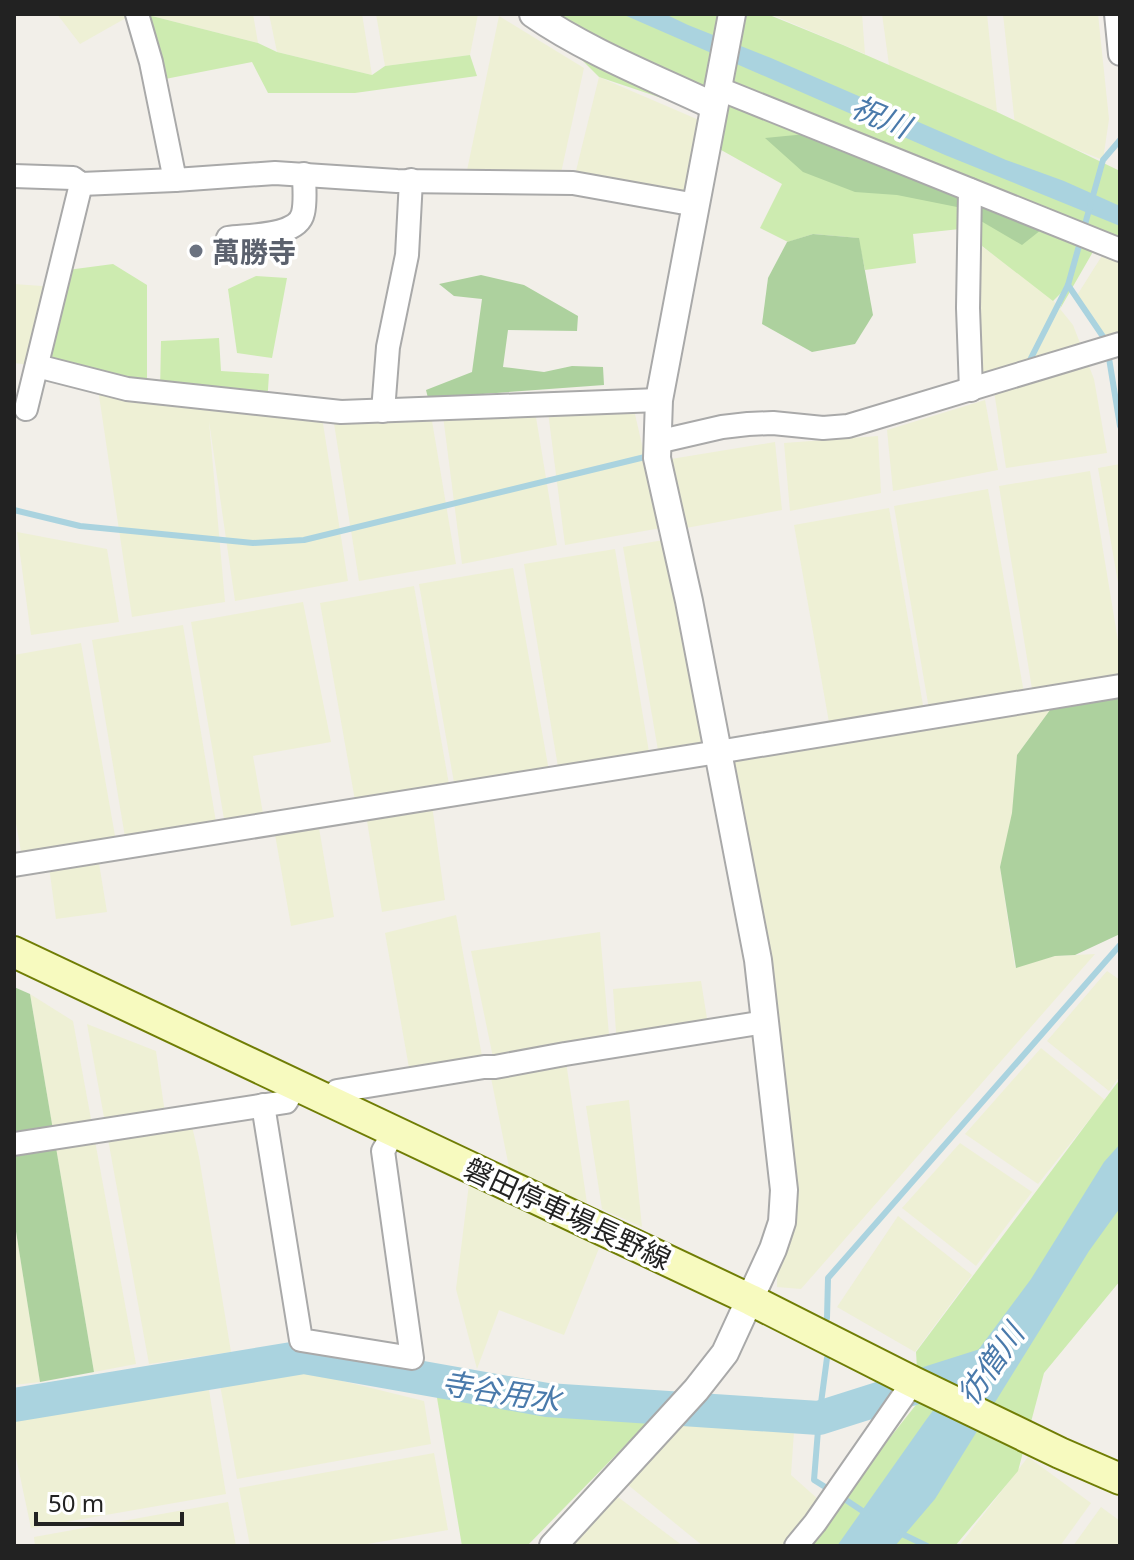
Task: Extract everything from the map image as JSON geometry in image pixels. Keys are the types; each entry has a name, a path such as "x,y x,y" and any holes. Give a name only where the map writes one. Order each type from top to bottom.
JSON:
{"main road":[{"name":"磐田停車場長野線","path":"14,952 751,1300 913,1382 1120,1479"}],"street":[{"path":"137,14 151,62 175,180"},
{"path":"533,14 613,59 717,89 1120,250"},
{"path":"553,1546 688,1399 725,1353 751,1300 782,1222 784,1190 758,960 689,601 657,458 659,400 732,14"},
{"path":"1116,14 1120,54"},
{"path":"14,176 73,178 81,184 275,173 411,180 573,183 696,205"},
{"path":"228,238 286,231 299,223 303,213 304,174"},
{"path":"383,411 388,347 407,255 411,180"},
{"path":"26,409 81,184"},
{"path":"970,190 968,308 971,390"},
{"path":"657,442 748,424 823,428 848,426 1120,344"},
{"path":"37,366 127,389 321,411 659,400"},
{"path":"14,865 1120,686"},
{"path":"331,1102 337,1091 765,1022"},
{"path":"14,1144 286,1102 296,1086"},
{"path":"263,1105 301,1340 412,1358 383,1151 394,1132"},
{"path":"796,1546 913,1382"}],"green space":[{"path":"57,14 133,14 80,44"},
{"path":"144,14 253,14 258,43"},
{"path":"144,14 372,75 385,66 470,55 477,76 355,93 268,93 252,62 155,81"},
{"path":"269,14 362,14 372,75 277,52"},
{"path":"376,14 478,14 470,55 385,66"},
{"path":"536,14 767,14 843,45 997,112 1120,171 1120,263 1094,250 1060,309 1067,287 1053,301 960,229 913,234 916,263 865,270 858,238 813,234 788,242 760,228 782,184 714,146 712,115 599,77"},
{"path":"770,14 862,14 865,54"},
{"path":"882,14 987,14 997,112 889,65"},
{"path":"1003,14 1098,14 1109,119 1103,160 1015,125"},
{"path":"499,16 584,68 559,182 465,180"},
{"path":"599,77 699,120 683,202 573,183"},
{"path":"806,134 1051,222 1022,245 957,207 897,195 855,192 803,172 765,138"},
{"path":"813,234 859,238 873,315 855,344 812,352 762,324 768,278 787,242"},
{"path":"969,238 1044,289 1073,325 1094,379 1107,453 1006,468 991,372 971,375"},
{"path":"1103,254 1120,263 1120,344 1114,346 1076,297"},
{"path":"113,264 147,285 147,391 37,366 60,271"},
{"path":"481,275 524,285 578,316 577,331 508,330 503,367 544,372 572,366 603,367 604,385 428,398 426,390 472,372 482,299 454,296 439,284"},
{"path":"256,276 287,278 272,358 237,353 228,289"},
{"path":"14,284 56,287 37,366 14,363"},
{"path":"219,338 221,371 269,374 267,405 160,392 161,341"},
{"path":"98,389 321,411 348,581 235,601 209,421 225,602 132,617"},
{"path":"985,400 998,470 893,491 887,430"},
{"path":"632,401 661,528 565,545 547,404"},
{"path":"534,405 557,545 462,564 442,408"},
{"path":"430,409 456,564 359,581 332,411"},
{"path":"878,436 881,493 790,511 784,443"},
{"path":"775,442 782,510 686,528 671,459"},
{"path":"1120,464 1120,594 1098,468"},
{"path":"1090,471 1120,653 1120,675 1032,689 999,486"},
{"path":"988,489 1024,693 929,709 894,506"},
{"path":"889,508 924,711 830,728 794,525"},
{"path":"17,532 107,549 119,622 31,635"},
{"path":"675,538 718,752 1050,710 1017,755 1011,831 1000,867 1015,967 1055,956 1095,954 801,1289 777,1287 778,1138 718,753 660,762 623,547"},
{"path":"615,549 649,752 558,767 524,564"},
{"path":"513,568 549,771 455,788 419,584"},
{"path":"414,586 450,790 356,806 320,603"},
{"path":"303,602 331,742 253,756 265,825 226,831 191,622"},
{"path":"183,625 217,828 126,843 92,640"},
{"path":"81,643 117,847 97,851 107,912 56,919 48,859 23,863 14,812 14,655"},
{"path":"1118,686 1120,934 1075,955 1055,956 1016,968 1000,867 1012,813 1017,755 1050,710"},
{"path":"431,798 445,900 382,912 365,809"},
{"path":"317,816 334,917 291,926 273,823"},
{"path":"456,915 484,1067 411,1079 385,933"},
{"path":"600,932 610,1046 565,1055 587,1203 537,1197 606,1231 564,1335 499,1310 477,1369 456,1289 471,1168 513,1187 489,1068 495,1067 471,951"},
{"path":"1107,971 1120,980 1120,1076 1109,1091 1047,1041"},
{"path":"701,981 709,1031 617,1046 613,989"},
{"path":"14,987 30,994 94,1372 40,1382 14,1219"},
{"path":"30,994 73,1021 136,1364 94,1372"},
{"path":"87,1024 156,1051 166,1120 190,1117 231,1352 149,1364"},
{"path":"1041,1048 1105,1100 1038,1184 965,1134"},
{"path":"1120,1079 1120,1281 1044,1373 1018,1471 955,1546 804,1546 919,1401 916,1352"},
{"path":"629,1100 642,1227 602,1209 586,1106"},
{"path":"960,1143 1032,1192 976,1266 902,1208"},
{"path":"898,1216 972,1275 915,1352 837,1307"},
{"path":"14,1219 40,1382 14,1385"},
{"path":"302,1371 424,1401 431,1444 237,1479 220,1385"},
{"path":"209,1390 226,1494 31,1528 14,1448 14,1420"},
{"path":"436,1392 647,1423 527,1546 462,1546"},
{"path":"671,1417 794,1431 791,1475 828,1508 795,1546 703,1546 617,1476"},
{"path":"434,1453 448,1530 356,1546 250,1546 239,1488"},
{"path":"1028,1457 1091,1503 1060,1546 959,1546"},
{"path":"606,1488 683,1546 553,1546"},
{"path":"228,1502 236,1546 35,1546 34,1537"},
{"path":"1101,1507 1120,1521 1120,1546 1073,1546"}],"water":[{"name":"祝川","path":"622,14 665,14 1006,160 1064,181 1120,206 1120,226 945,155"},
{"name":"彷僧川","path":"1120,1144 1120,1208 1089,1251 935,1499 895,1546 837,1546 1031,1279 1104,1162"}],"waterway":[{"path":"1028,364 1068,285 1103,160 1120,140"},
{"path":"1068,285 1106,341"},
{"path":"1108,352 1120,426"},
{"path":"14,510 80,526 253,543 304,540 649,456"},
{"path":"827,1318 828,1278 1120,945"},
{"name":"寺谷用水","path":"14,1405 304,1357 547,1400 819,1418 986,1365"},
{"path":"827,1358 814,1480 830,1490"},
{"path":"840,1496 867,1514"},
{"path":"898,1532 927,1546"}],"place":[{"name":"萬勝寺","path":"196,251"}]}
